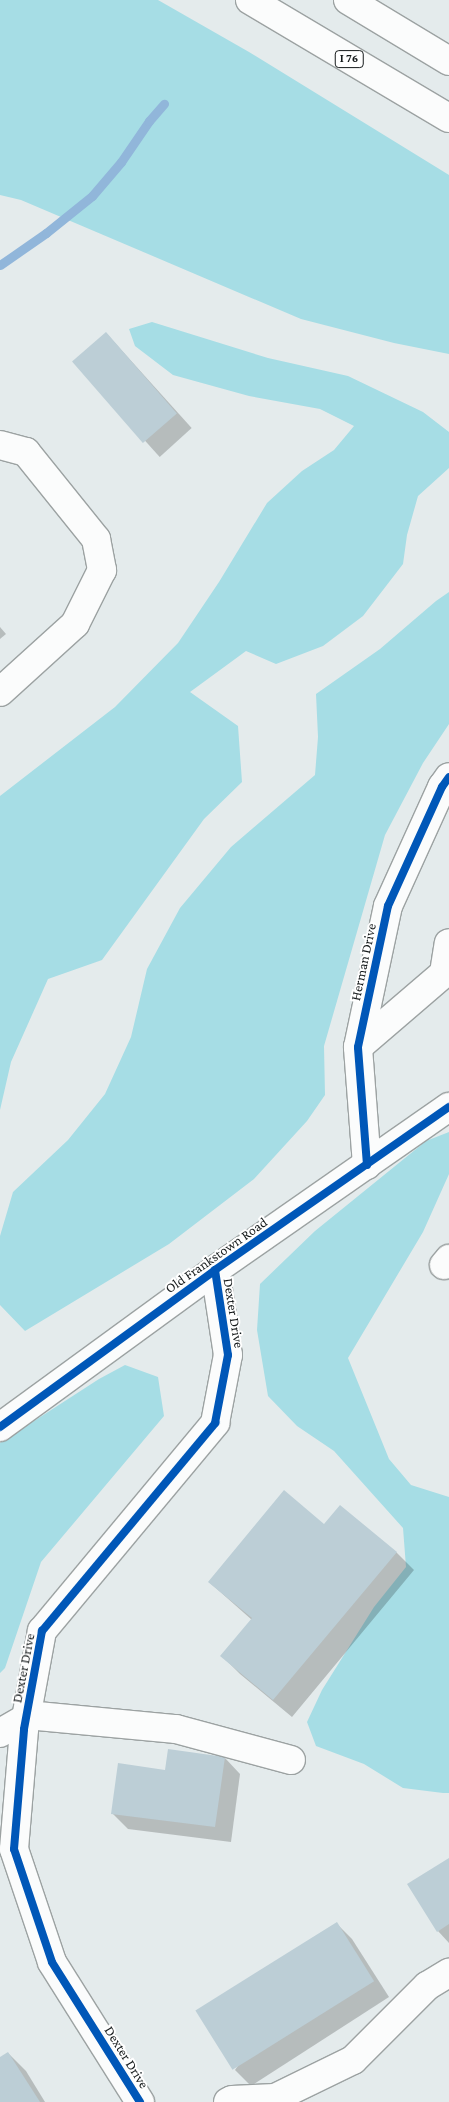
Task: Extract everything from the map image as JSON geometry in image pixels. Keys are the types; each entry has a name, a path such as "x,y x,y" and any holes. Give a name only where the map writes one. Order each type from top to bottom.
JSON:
{"main road":[{"name":"I 76","path":"250,0 449,118"},
{"path":"348,0 449,61"},
{"path":"0,445 26,452 96,539 102,570 75,624 0,692"},
{"name":"Herman Drive","path":"367,1166 358,1047 388,906 442,787 449,777"},
{"path":"358,1047 447,971 449,942"},
{"name":"Old Frankstown Road","path":"0,1427 215,1270 367,1166 449,1107"},
{"name":"Dexter Drive","path":"140,2102 52,1962 14,1849 26,1716 42,1631 215,1423 228,1355 215,1270"},
{"path":"0,1733 26,1716 176,1729 291,1760"},
{"path":"228,2102 232,2100 276,2100 353,2060 428,1986 449,1973"}],"shaded area":[{"path":"0,0 158,0 249,52 449,175 449,354 394,343 301,319 21,200 0,195"},
{"path":"152,322 268,358 348,376 423,412 449,432 449,468 418,496 407,535 403,564 363,616 323,646 276,664 246,651 190,692 238,726 242,782 204,819 102,960 48,979 11,1062 0,1110 0,796 115,707 178,643 219,582 267,503 302,471 334,450 354,426 320,409 249,396 173,375 135,346 129,329"},
{"path":"449,592 449,724 423,763 385,835 324,1046 325,1095 307,1121 254,1179 169,1244 25,1331 0,1305 0,1236 13,1192 68,1140 105,1094 131,1037 147,969 180,908 231,847 315,775 318,737 316,694 380,649"},
{"path":"449,1132 449,1174 423,1232 348,1358 389,1459 411,1485 449,1497 449,1793 443,1793 403,1788 364,1764 316,1746 307,1722 322,1690 374,1607 406,1567 403,1528 334,1451 297,1426 268,1396 257,1330 260,1284 315,1231 426,1141"},
{"path":"125,1365 158,1377 164,1416 41,1562 5,1668 0,1673 0,1443 99,1379"}],"building":[{"path":"106,332 177,414 143,443 72,362"},
{"path":"284,1490 324,1524 340,1505 397,1552 273,1700 220,1656 252,1618 208,1582"},
{"path":"168,1749 225,1757 215,1827 111,1814 118,1763 165,1770"},
{"path":"449,1858 449,1924 437,1932 407,1884"},
{"path":"337,1922 374,1981 232,2070 195,2010"},
{"path":"8,2052 40,2102 0,2102 0,2057"}],"waterway":[{"path":"0,265 46,233 92,196 121,162 149,121 164,104"}],"cycle path":[{"path":"367,1165 358,1047 388,906 442,787 449,777"},
{"path":"0,1427 215,1270 449,1107"},
{"path":"140,2102 52,1962 14,1849 24,1729 42,1631 215,1423 228,1355 215,1270"}]}
